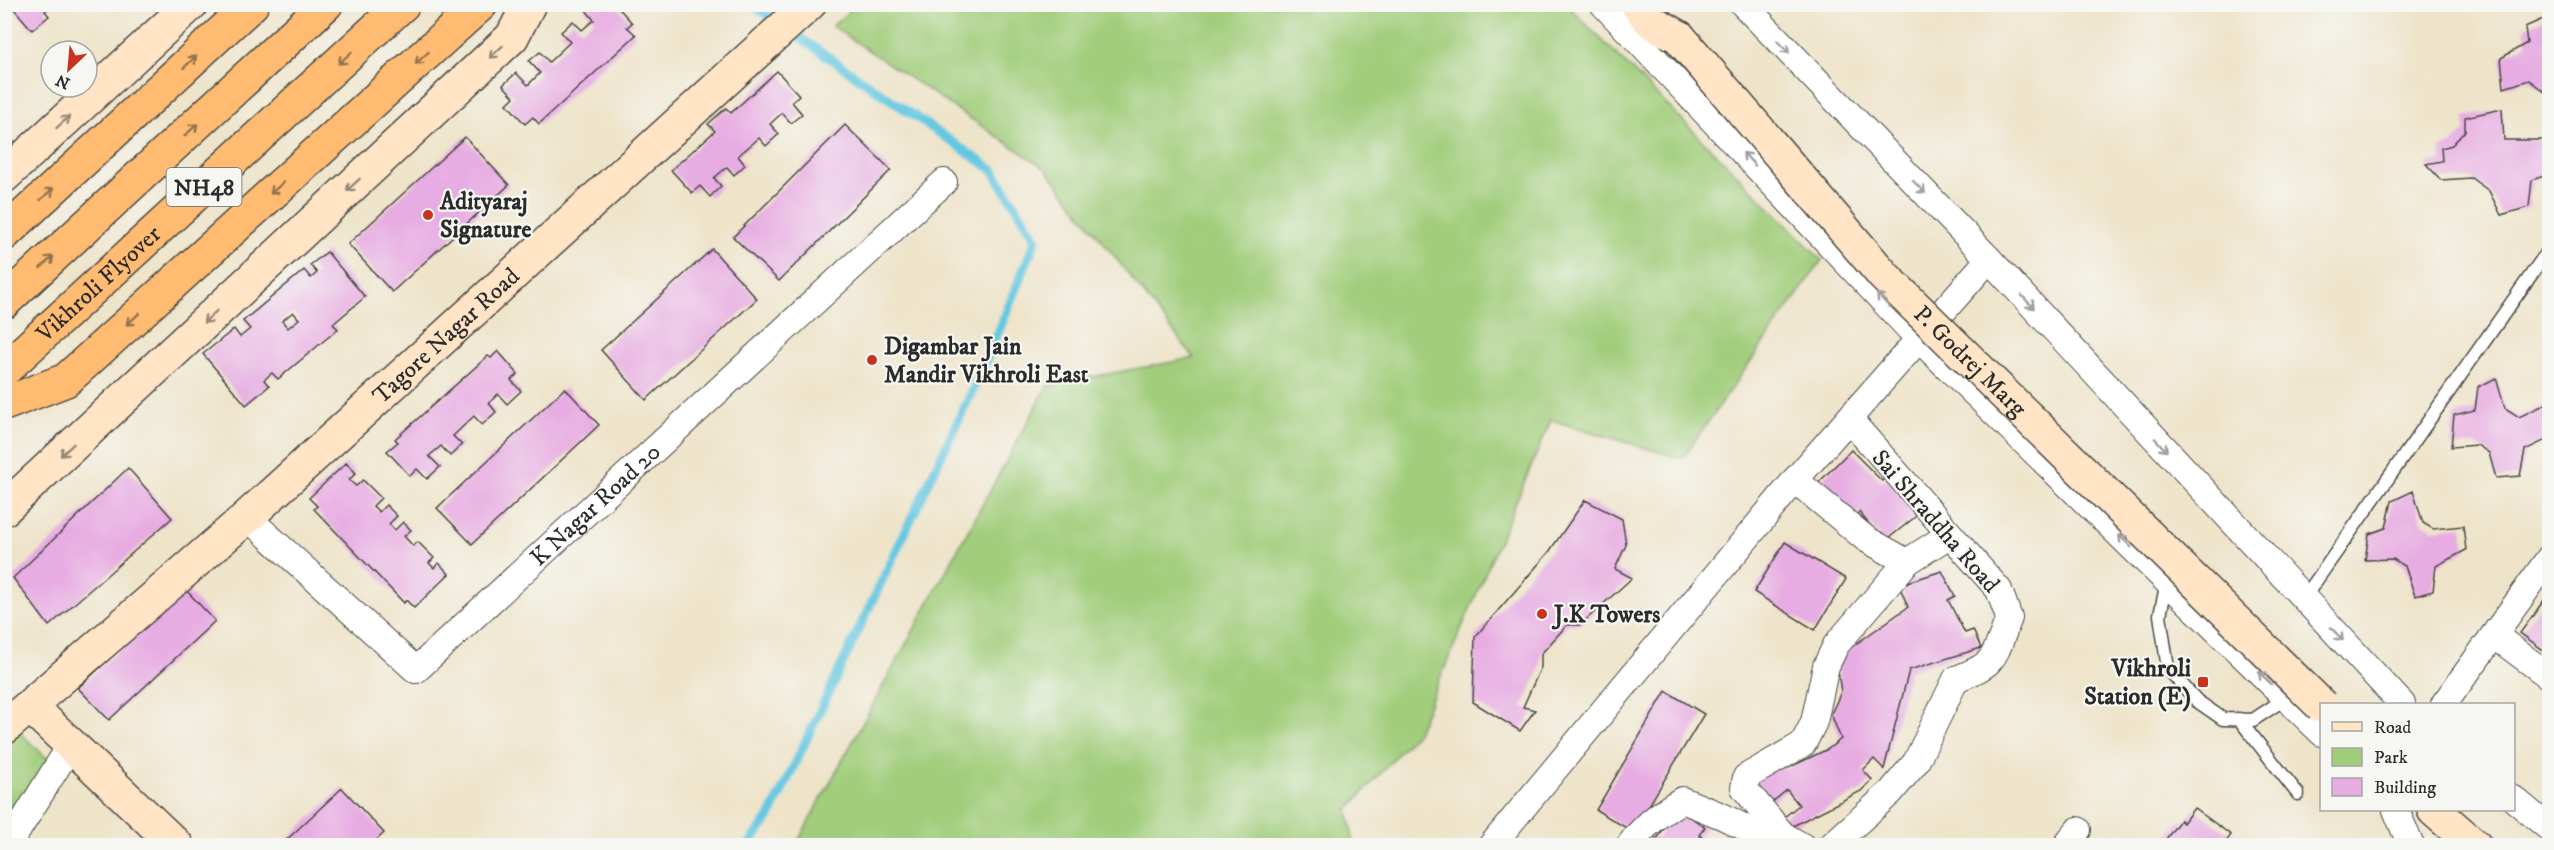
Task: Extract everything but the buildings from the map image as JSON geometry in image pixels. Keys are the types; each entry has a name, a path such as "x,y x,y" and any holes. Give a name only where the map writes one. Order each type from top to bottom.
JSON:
{"highway":[{"path":"4,234 252,4"},
{"name":"Vikhroli Flyover","path":"4,302 326,4"},
{"name":"Vikhroli Flyover","path":"4,370 403,4"},
{"path":"4,404 66,380 481,4"}],"street":[{"path":"4,176 191,4"},
{"path":"4,508 512,37 529,4"},
{"path":"1603,4 1919,339 2320,731"},
{"name":"P. Godrej Marg","path":"1637,4 1651,21 1679,37 1884,276 2320,704"},
{"path":"1669,4 1679,37"},
{"path":"1743,4 1989,260 2400,703"},
{"name":"Tagore Nagar Road","path":"4,728 247,517 806,7"},
{"name":"K Nagar Road 20","path":"247,517 416,670 944,182"},
{"path":"1491,846 1795,480 1830,453 1855,426 1919,339 1989,260"},
{"name":"Sai Shraddha Road","path":"1831,846 1891,792 1916,762 1956,679 1985,668 1994,655 2009,618 1999,590 1855,426"},
{"path":"1823,498 1814,484 1830,453"},
{"path":"1795,480 1823,498 1866,539 1907,562"},
{"path":"1794,841 1744,788 1746,777 1803,744 1814,722 1826,666 1836,645 1907,562 1949,535"},
{"path":"2445,703 2550,557"},
{"path":"2494,635 2550,676"},
{"path":"30,706 177,846"},
{"path":"8,846 70,746"},
{"path":"1629,846 1638,833 1662,812 1682,800 1722,816 1771,841 1794,841"},
{"path":"2515,800 2550,829"},
{"path":"2396,811 2411,846"},
{"path":"2435,811 2475,846"}],"lane":[{"path":"2304,598 2550,248"},
{"path":"2167,582 2160,615 2168,669 2197,701 2223,718 2253,720 2286,698"},
{"path":"2239,719 2298,794"}],"green space":[{"path":"857,5 1567,5 1822,260 1682,459 1551,420 1417,732 1348,810 1354,845 796,845 1048,385 1194,358 1046,169 832,26"},
{"path":"14,727 53,764 4,841 4,736"}],"waterway":[{"path":"748,846 770,816 987,360 1036,239 993,170 751,4"}],"place":[{"name":"Adityaraj Signature","path":"428,215"},
{"name":"Digambar Jain Mandir Vikhroli East","path":"872,360"},
{"name":"J.K Towers","path":"1542,614"},
{"name":"Vikhroli Station (E)","path":"2203,682"}]}
